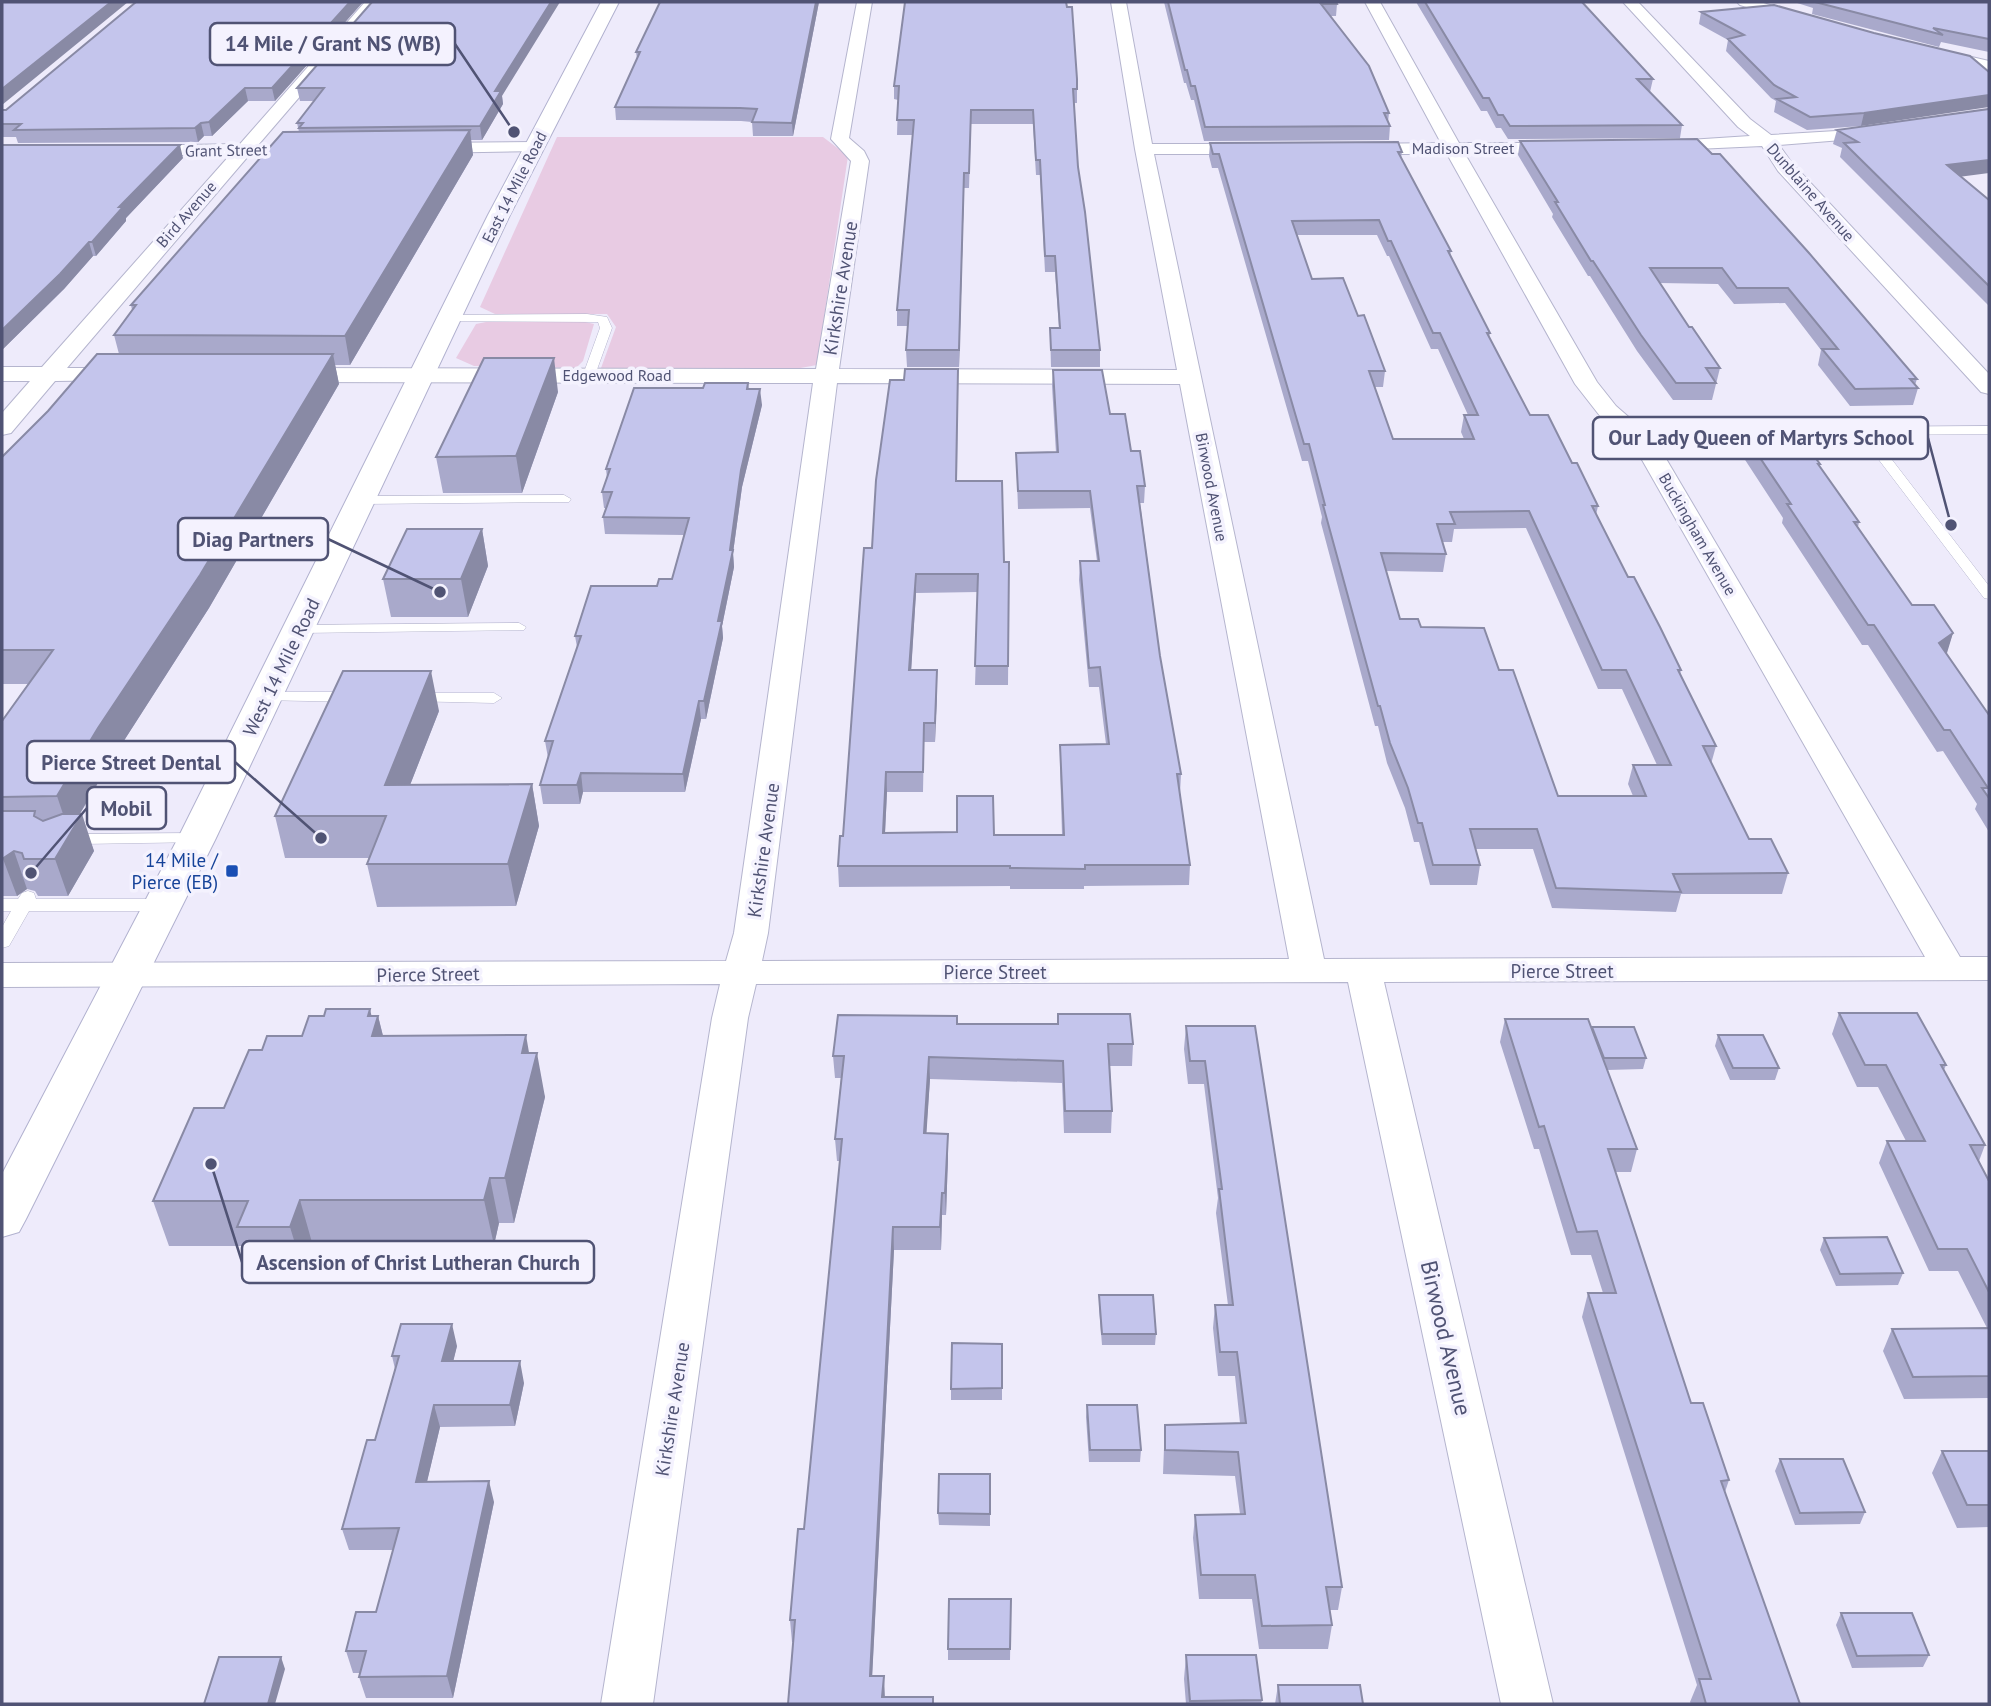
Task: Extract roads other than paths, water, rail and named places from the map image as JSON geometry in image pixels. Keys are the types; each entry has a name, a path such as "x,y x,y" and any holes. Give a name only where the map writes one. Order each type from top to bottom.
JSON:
{"main road":[{"name":"East 14 Mile Road","path":"422,375 534,147 610,2"},
{"name":"West 14 Mile Road","path":"2,1219 197,838 422,375"}],"street":[{"name":"Bird Avenue","path":"2,428 242,149 373,2"},
{"name":"Kirkshire Avenue","path":"627,1704 730,1018 751,933 826,376 860,161 858,155 840,139 864,2"},
{"name":"Birwood Avenue","path":"1118,2 1144,149 1309,972"},
{"name":"Buckingham Avenue","path":"1372,2 1452,149 1595,396 1643,440 1949,968"},
{"name":"Dunblaine Avenue","path":"1630,2 1744,123 1767,141 1785,167 1989,387"},
{"path":"1745,2 1820,24"},
{"path":"1922,51 1989,66"},
{"path":"1645,148 1767,141 1898,129"},
{"path":"410,148 534,147"},
{"name":"Madison Street","path":"1337,149 1581,148"},
{"name":"Grant Street","path":"125,150 277,149"},
{"path":"1144,149 1269,149"},
{"path":"2,374 149,375"},
{"name":"Edgewood Road","path":"267,375 1190,377"},
{"name":"Pierce Street","path":"2,975 1989,968"},
{"name":"Birwood Avenue","path":"1364,972 1528,1704"}],"lane":[{"path":"449,318 587,317 603,320 606,328 589,375"},
{"path":"1989,430 1863,430 1989,595"},
{"path":"362,500 564,499"},
{"path":"300,629 519,627"},
{"path":"267,697 366,698"},
{"path":"401,698 494,698"},
{"path":"55,845 79,839 197,838"},
{"path":"2,942 26,900"},
{"path":"2,905 26,900 162,905"}],"place":[{"name":"14 Mile / Grant NS (WB)","path":"514,132"},
{"name":"Our Lady Queen of Martyrs School","path":"1951,525"},
{"name":"Diag Partners","path":"440,592"},
{"name":"Pierce Street Dental","path":"321,838"},
{"name":"14 Mile / Pierce (EB)","path":"232,871"},
{"name":"Mobil","path":"31,873"},
{"name":"Ascension of Christ Lutheran Church","path":"211,1164"}]}
